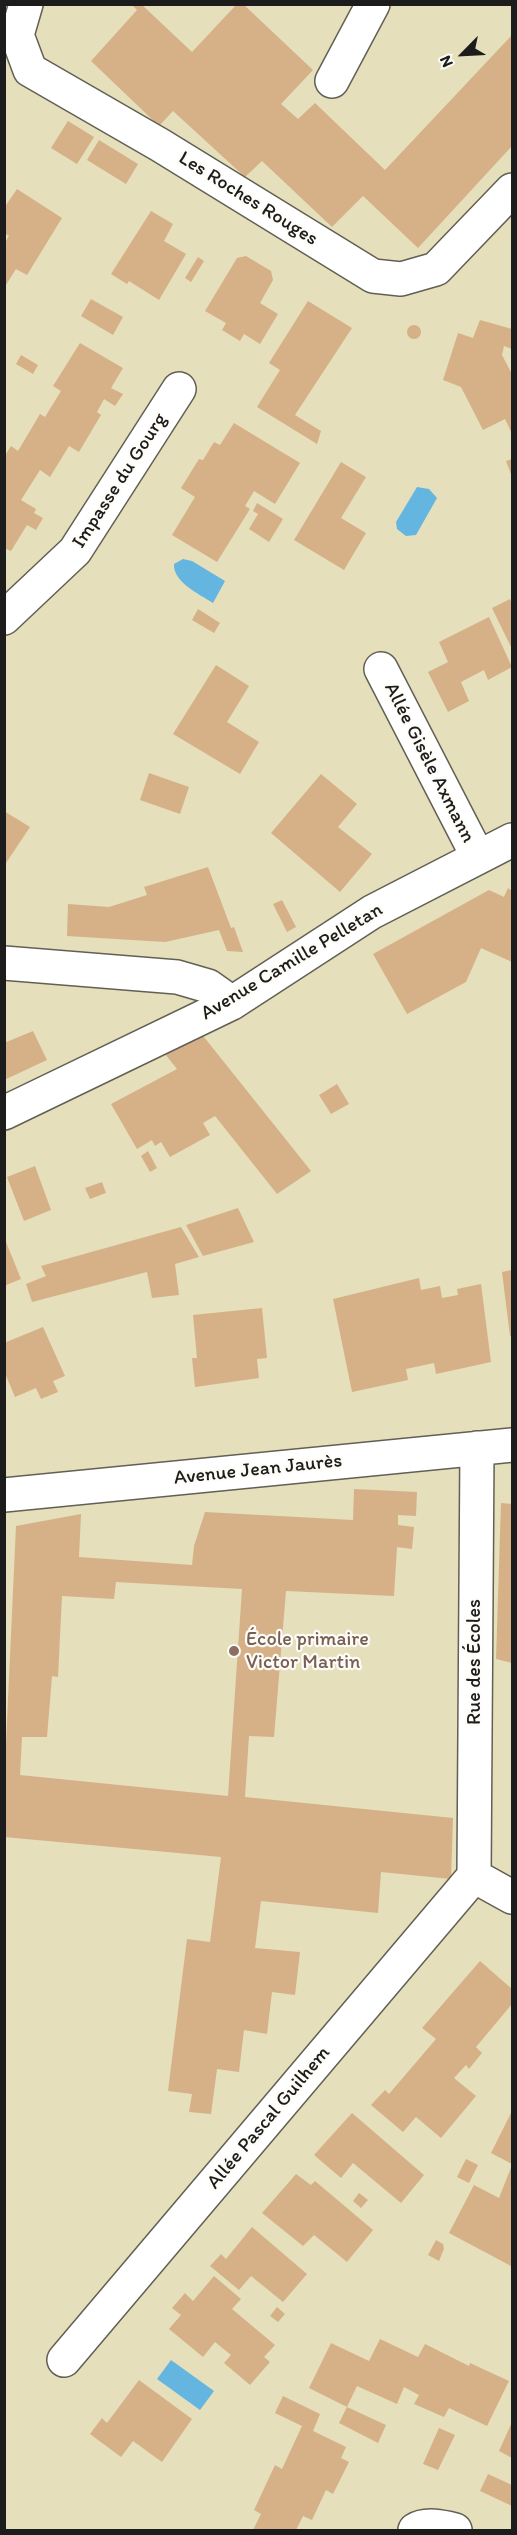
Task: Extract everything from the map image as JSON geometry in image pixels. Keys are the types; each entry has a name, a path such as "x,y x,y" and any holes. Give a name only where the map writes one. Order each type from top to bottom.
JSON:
{"street":[{"name":"Les Roches Rouges","path":"26,4 17,35 30,70 160,145 373,276 401,279 436,269 513,190"},
{"path":"332,81 373,4"},
{"name":"Impasse du Gourg","path":"4,618 75,551 179,389"},
{"name":"Allée Gisèle Axmann","path":"381,669 478,857"},
{"name":"Avenue Camille Pelletan","path":"4,1113 232,1003 372,912 513,840"},
{"path":"4,963 177,977 208,986 232,1003"},
{"name":"Avenue Jean Jaurès","path":"4,1495 513,1445"},
{"name":"Rue des Écoles","path":"474,1876 477,1448"},
{"path":"474,1876 513,1897"},
{"name":"Allée Pascal Guilhem","path":"64,2360 474,1876"},
{"path":"415,2530 420,2527 445,2527 455,2530"}],"water":[{"path":"417,487 429,489 437,498 416,535 406,536 397,529 396,522"},
{"path":"183,559 192,561 225,581 213,603 182,582 174,564"},
{"path":"171,2360 214,2391 200,2410 157,2379"}],"building":[{"path":"131,4 141,4 192,52 237,4 243,4 313,70 281,104 298,119 315,103 385,170 512,35 512,146 418,248 363,196 332,227 262,161 245,177 173,111 159,126 91,61 137,10"},
{"path":"68,121 94,137 77,164 51,148"},
{"path":"99,140 138,164 126,184 87,160"},
{"path":"17,189 62,218 27,275 16,269 4,288 4,244 9,236 4,233 4,208"},
{"path":"151,211 173,224 164,241 186,254 159,300 129,281 127,284 111,274"},
{"path":"246,256 271,271 273,280 260,303 278,314 260,344 244,334 240,341 222,330 226,323 205,311 237,258"},
{"path":"198,257 204,261 191,282 185,278"},
{"path":"91,299 123,317 113,335 81,316"},
{"path":"308,301 352,328 295,415 321,431 317,444 257,407 280,370 269,363"},
{"path":"480,320 512,329 512,349 504,346 502,355 512,374 512,434 505,419 483,430 461,387 443,380 458,333 473,338"},
{"path":"411,325 417,325 421,332 417,339 411,339 407,335 407,329"},
{"path":"80,343 123,368 111,388 123,394 115,406 104,399 97,412 101,415 79,452 69,446 50,477 40,470 21,500 36,509 34,513 43,518 36,530 27,525 11,551 4,548 4,457 11,446 18,451 40,414 45,417 61,391 53,386"},
{"path":"21,355 38,365 33,374 16,364"},
{"path":"234,423 300,463 275,504 254,491 245,506 250,509 217,562 172,535 195,497 181,488 199,459 203,460 214,442 220,445"},
{"path":"512,459 512,477 506,461"},
{"path":"341,462 366,477 341,518 366,533 344,570 294,540"},
{"path":"257,503 283,519 269,542 249,529 258,514 253,511"},
{"path":"510,599 512,604 512,649 492,608"},
{"path":"198,609 220,623 214,633 192,620"},
{"path":"489,617 512,667 488,680 484,670 461,682 469,701 448,712 428,672 448,662 439,642"},
{"path":"216,665 249,686 227,722 259,742 240,774 173,734"},
{"path":"149,773 189,787 180,814 140,800"},
{"path":"321,774 357,804 338,827 372,854 340,892 271,833"},
{"path":"4,811 30,827 4,866"},
{"path":"208,867 231,928 234,927 243,952 227,951 219,930 165,942 67,936 68,904 109,907 147,895 144,887"},
{"path":"508,888 512,891 512,962 481,948 466,982 407,1014 373,954 489,890 504,897"},
{"path":"282,900 296,927 287,932 273,904"},
{"path":"33,1031 47,1060 4,1080 4,1043"},
{"path":"200,1032 311,1171 277,1194 215,1116 203,1123 210,1135 170,1157 161,1142 155,1146 152,1140 137,1149 111,1104 177,1069 165,1054"},
{"path":"337,1084 349,1104 331,1114 319,1095"},
{"path":"148,1151 157,1168 150,1172 141,1156"},
{"path":"35,1166 51,1210 24,1221 7,1177"},
{"path":"102,1182 106,1193 90,1199 85,1188"},
{"path":"238,1208 254,1242 203,1256 186,1225"},
{"path":"181,1227 199,1257 175,1264 179,1295 152,1298 147,1272 32,1302 26,1284 46,1276 41,1266"},
{"path":"4,1237 21,1279 4,1286"},
{"path":"512,1270 512,1336 510,1336 502,1272"},
{"path":"419,1278 421,1290 440,1286 442,1298 458,1295 457,1289 481,1284 491,1362 436,1374 434,1363 406,1369 408,1380 352,1392 333,1299"},
{"path":"262,1308 267,1358 257,1359 259,1378 195,1387 192,1358 197,1358 193,1315"},
{"path":"43,1327 65,1376 53,1381 58,1392 41,1399 36,1388 15,1397 4,1371 4,1343"},
{"path":"354,1489 417,1492 416,1516 398,1515 398,1525 414,1527 412,1549 397,1547 394,1596 286,1591 274,1737 249,1736 245,1797 453,1818 451,1879 381,1872 378,1913 261,1901 255,1948 300,1952 295,1995 272,1992 267,2034 244,2030 239,2072 217,2069 211,2114 189,2112 192,2094 168,2091 187,1939 210,1942 221,1857 4,1837 4,1786 16,1526 81,1514 79,1557 192,1565 194,1546 205,1512 353,1520","holes":["116,1582 242,1589 228,1796 20,1775 22,1737 47,1737 52,1676 58,1677 62,1596 114,1599"]},
{"path":"501,1503 512,1504 512,1663 496,1659"},
{"path":"480,1961 512,1989 512,2004 476,2047 482,2053 469,2069 466,2065 454,2078 476,2096 441,2138 416,2117 403,2132 371,2105 385,2090 389,2094 436,2039 422,2028"},
{"path":"512,2111 512,2164 491,2153"},
{"path":"352,2113 424,2175 401,2203 353,2163 341,2178 314,2155"},
{"path":"466,2159 478,2165 469,2183 457,2177"},
{"path":"512,2165 511,2266 449,2233 474,2185 499,2198"},
{"path":"296,2174 311,2185 315,2181 373,2230 347,2262 314,2235 303,2246 262,2213"},
{"path":"359,2193 368,2200 361,2208 353,2201"},
{"path":"252,2227 307,2274 283,2302 251,2276 239,2290 210,2266 221,2254 226,2259"},
{"path":"436,2240 443,2244 444,2249 439,2261 428,2255"},
{"path":"214,2276 241,2299 232,2309 275,2345 264,2357 270,2362 250,2385 224,2363 231,2355 215,2342 203,2357 169,2329 181,2315 172,2308 185,2293 193,2301"},
{"path":"277,2307 285,2314 278,2322 270,2316"},
{"path":"380,2339 418,2357 425,2344 469,2366 470,2363 509,2381 487,2426 449,2408 444,2417 414,2404 419,2395 404,2387 397,2404 357,2386 347,2407 309,2388 331,2343 369,2361"},
{"path":"139,2380 192,2419 162,2462 133,2441 121,2457 90,2434 102,2418 107,2423"},
{"path":"283,2396 320,2414 313,2431 346,2447 341,2458 349,2462 333,2494 326,2490 312,2520 303,2516 296,2530 253,2530 261,2514 254,2510 275,2465 282,2469 302,2426 275,2413"},
{"path":"347,2407 386,2425 378,2443 339,2423"},
{"path":"512,2422 512,2458 499,2451"},
{"path":"439,2428 455,2435 438,2470 423,2464"},
{"path":"488,2474 512,2485 512,2506 480,2491"}],"place":[{"name":"École primaire Victor Martin","path":"234,1651"}]}
